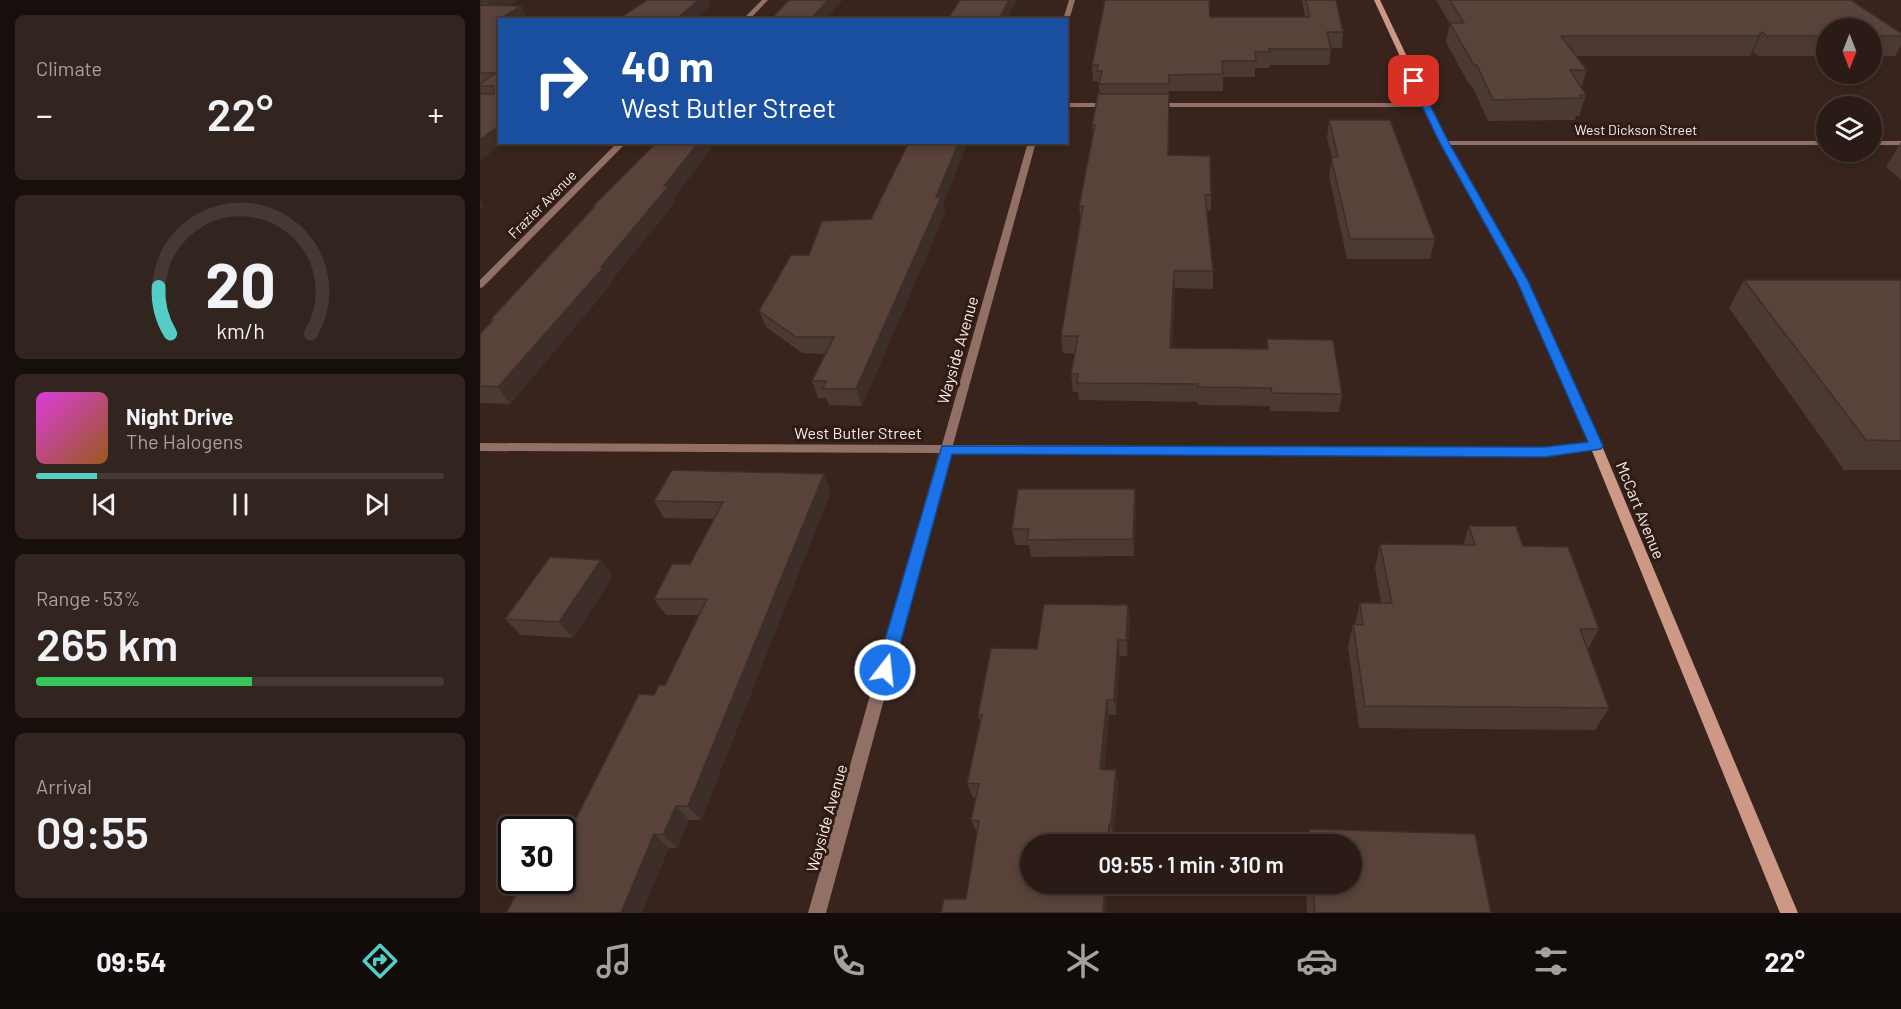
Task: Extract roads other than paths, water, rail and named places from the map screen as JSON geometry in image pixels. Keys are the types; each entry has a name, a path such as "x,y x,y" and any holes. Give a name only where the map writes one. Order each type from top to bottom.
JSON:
{"main road":[{"name":"McCart Avenue","path":"1377,0 1444,143 1522,281 1596,446 1789,913"}],"street":[{"path":"748,18 765,0"},
{"path":"1067,18 1072,0"},
{"path":"1068,105 1114,105"},
{"path":"1150,105 1426,105"},
{"name":"West Dickson Street","path":"1444,143 1816,143"},
{"path":"1882,143 1901,143"},
{"name":"Frazier Avenue","path":"480,285 621,144"},
{"name":"Wayside Avenue","path":"817,913 1031,144"},
{"name":"West Butler Street","path":"480,447 1545,452 1596,446"}]}
